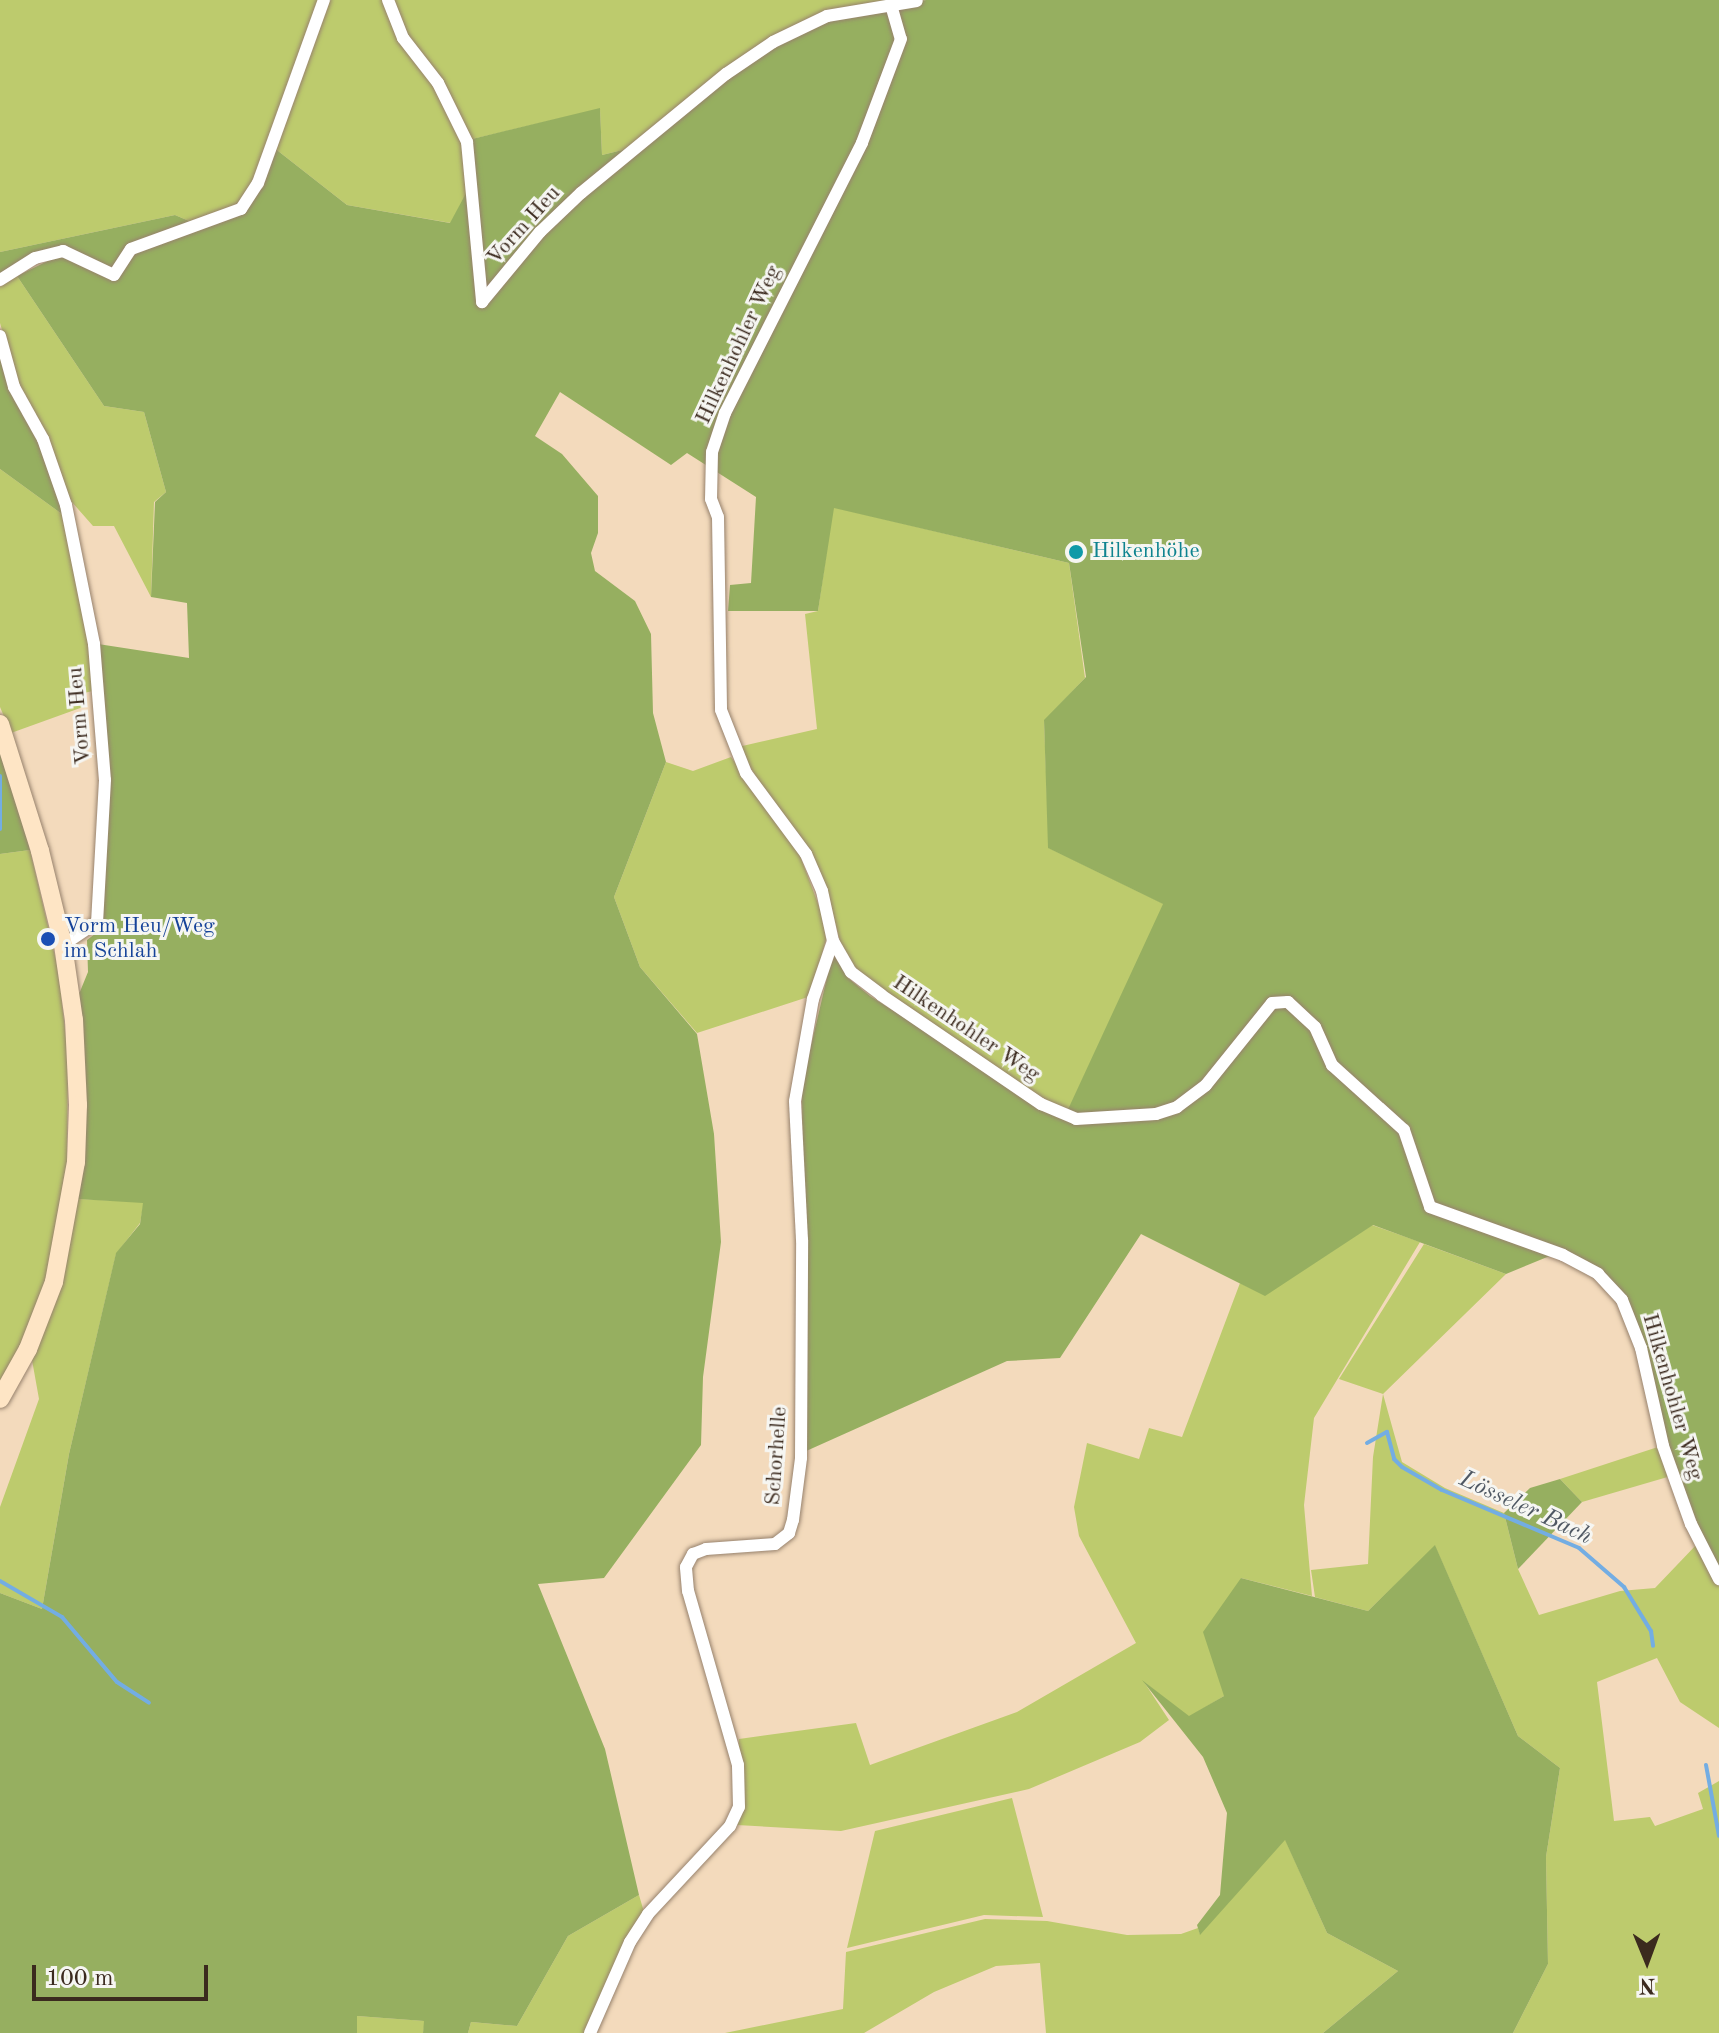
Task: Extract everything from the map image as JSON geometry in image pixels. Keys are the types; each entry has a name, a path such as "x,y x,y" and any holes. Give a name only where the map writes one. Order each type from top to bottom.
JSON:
{"main road":[{"path":"0,724 37,840 63,945 76,1048 76,1162 54,1282 28,1349 0,1399"}],"street":[{"path":"0,280 35,258 63,251 114,275 131,249 241,209 258,183 324,0"},
{"name":"Vorm Heu","path":"388,0 403,38 438,83 467,142 482,302 540,232 581,193 726,74 773,42 827,16 866,5 917,1"},
{"name":"Hilkenhohler Weg","path":"891,5 901,39 862,143 725,413 712,452 711,499 718,517 721,710 746,773 806,854 822,891 833,941 851,972 881,995 1041,1104 1076,1119 1156,1114 1177,1107 1206,1085 1272,1003 1288,1002 1315,1027 1332,1065 1404,1130 1430,1207 1563,1255 1598,1274 1622,1300 1641,1348 1663,1446 1691,1524 1719,1579"},
{"name":"Vorm Heu","path":"0,336 14,387 43,439 66,505 94,644 105,780 97,922 63,945"},
{"name":"Schorhelle","path":"590,2033 630,1942 648,1914 730,1826 739,1807 738,1765 688,1591 686,1567 693,1554 706,1549 775,1544 789,1533 793,1520 801,1458 802,1240 795,1101 813,999 833,941"}],"green space":[{"path":"0,0 322,0 256,182 239,207 196,224 175,215 0,252"},
{"path":"327,0 385,0 436,84 463,142 471,184 451,223 347,205 273,147"},
{"path":"390,0 915,0 635,147 602,155 600,109 468,140 405,37"},
{"path":"926,0 1719,0 1719,1574 1665,1446 1644,1348 1600,1274 1557,1253 1506,1274 1373,1225 1265,1296 1141,1234 1060,1358 1007,1361 804,1452 802,1084 833,952 848,978 870,996 1064,1118 1163,904 1048,848 1044,720 1086,677 1069,563 834,508 818,611 728,611 730,585 751,583 756,497 687,453 671,465 560,392 535,436 562,454 598,496 598,533 591,553 595,571 635,601 651,634 653,713 666,762 614,897 640,967 697,1034 714,1134 721,1242 703,1377 701,1445 604,1578 538,1584 605,1749 639,1895 568,1936 517,2026 471,2022 468,2033 423,2033 424,2021 357,2016 357,2033 0,2033 0,1593 42,1609 69,1454 116,1253 140,1224 143,1203 77,1199 79,994 88,972 87,940 100,930 101,917 98,644 189,658 187,603 151,597 155,502 166,492 144,412 104,406 17,276 62,254 116,279 133,252 245,212 273,147 347,205 450,223 473,180 468,140 600,108 602,155 635,147 776,44 830,18"},
{"path":"175,215 196,224 154,235 114,269 59,248 0,278 0,252"},
{"path":"17,276 104,406 144,412 166,492 154,502 151,597 114,526 93,526 71,501 18,386 0,323 0,287"},
{"path":"0,350 40,440 66,517 0,469"},
{"path":"0,469 66,517 86,613 93,691 79,694 83,707 11,733 0,707"},
{"path":"833,507 1069,563 1085,678 1044,721 1049,848 1164,904 1067,1113 950,1041 853,968 842,949 828,894 738,747 817,729 805,614 818,611"},
{"path":"0,753 24,819 30,850 0,854"},
{"path":"731,757 799,853 823,917 826,939 811,996 697,1033 640,967 614,897 666,762 693,771"},
{"path":"30,850 58,969 68,1055 67,1161 46,1280 21,1346 0,1381 0,854"},
{"path":"77,1199 144,1202 140,1223 116,1254 69,1454 42,1609 0,1593 0,1507 39,1399 32,1360"},
{"path":"1372,1225 1420,1242 1314,1418 1304,1505 1312,1596 1241,1578 1224,1696 1189,1717 1144,1682 1169,1720 1140,1742 1029,1789 841,1831 737,1825 739,1739 856,1723 870,1765 1017,1712 1136,1643 1079,1536 1074,1507 1087,1443 1139,1459 1149,1428 1182,1437 1240,1283 1265,1295"},
{"path":"1424,1244 1506,1274 1383,1394 1339,1379"},
{"path":"1383,1394 1402,1462 1445,1488 1504,1513 1518,1569 1539,1615 1620,1591 1655,1588 1698,1543 1719,1583 1719,1728 1680,1702 1657,1658 1597,1682 1614,1821 1650,1817 1655,1826 1703,1809 1698,1793 1719,1781 1719,2033 1513,2033 1548,1964 1546,1857 1560,1768 1518,1736 1435,1546 1368,1611 1315,1597 1311,1570 1368,1564 1373,1457"},
{"path":"1661,1446 1671,1476 1582,1502 1560,1479"},
{"path":"1560,1479 1582,1502 1518,1569 1504,1513 1530,1488"},
{"path":"1435,1545 1518,1736 1560,1768 1546,1857 1548,1964 1513,2033 1323,2033 1398,1971 1327,1933 1285,1840 1200,1935 1197,1925 1220,1895 1227,1813 1203,1757 1142,1680 1189,1716 1224,1696 1203,1632 1241,1578 1368,1611"},
{"path":"1012,1798 1043,1917 984,1915 847,1948 875,1831"},
{"path":"1285,1839 1327,1933 1398,1971 1323,2033 1046,2033 1040,1963 996,1966 934,1992 864,2033 725,2033 843,2009 846,1952 985,1919 1047,1921 1127,1935 1181,1934 1198,1928 1200,1934"},
{"path":"639,1895 644,1912 587,2033 468,2033 471,2022 517,2026 568,1936"},
{"path":"357,2016 425,2021 423,2033 357,2033"}],"waterway":[{"path":"0,776 0,829"},
{"name":"Lösseler Bach","path":"1367,1443 1387,1432 1394,1459 1402,1467 1442,1490 1579,1548 1624,1587 1651,1631 1653,1646"},
{"path":"0,1581 62,1617 117,1682 149,1703"},
{"name":"Lösseler Bach","path":"1706,1765 1719,1836"}],"place":[{"name":"Hilkenhöhe","path":"1076,552"},
{"name":"Vorm Heu/Weg im Schlah","path":"48,939"}]}
